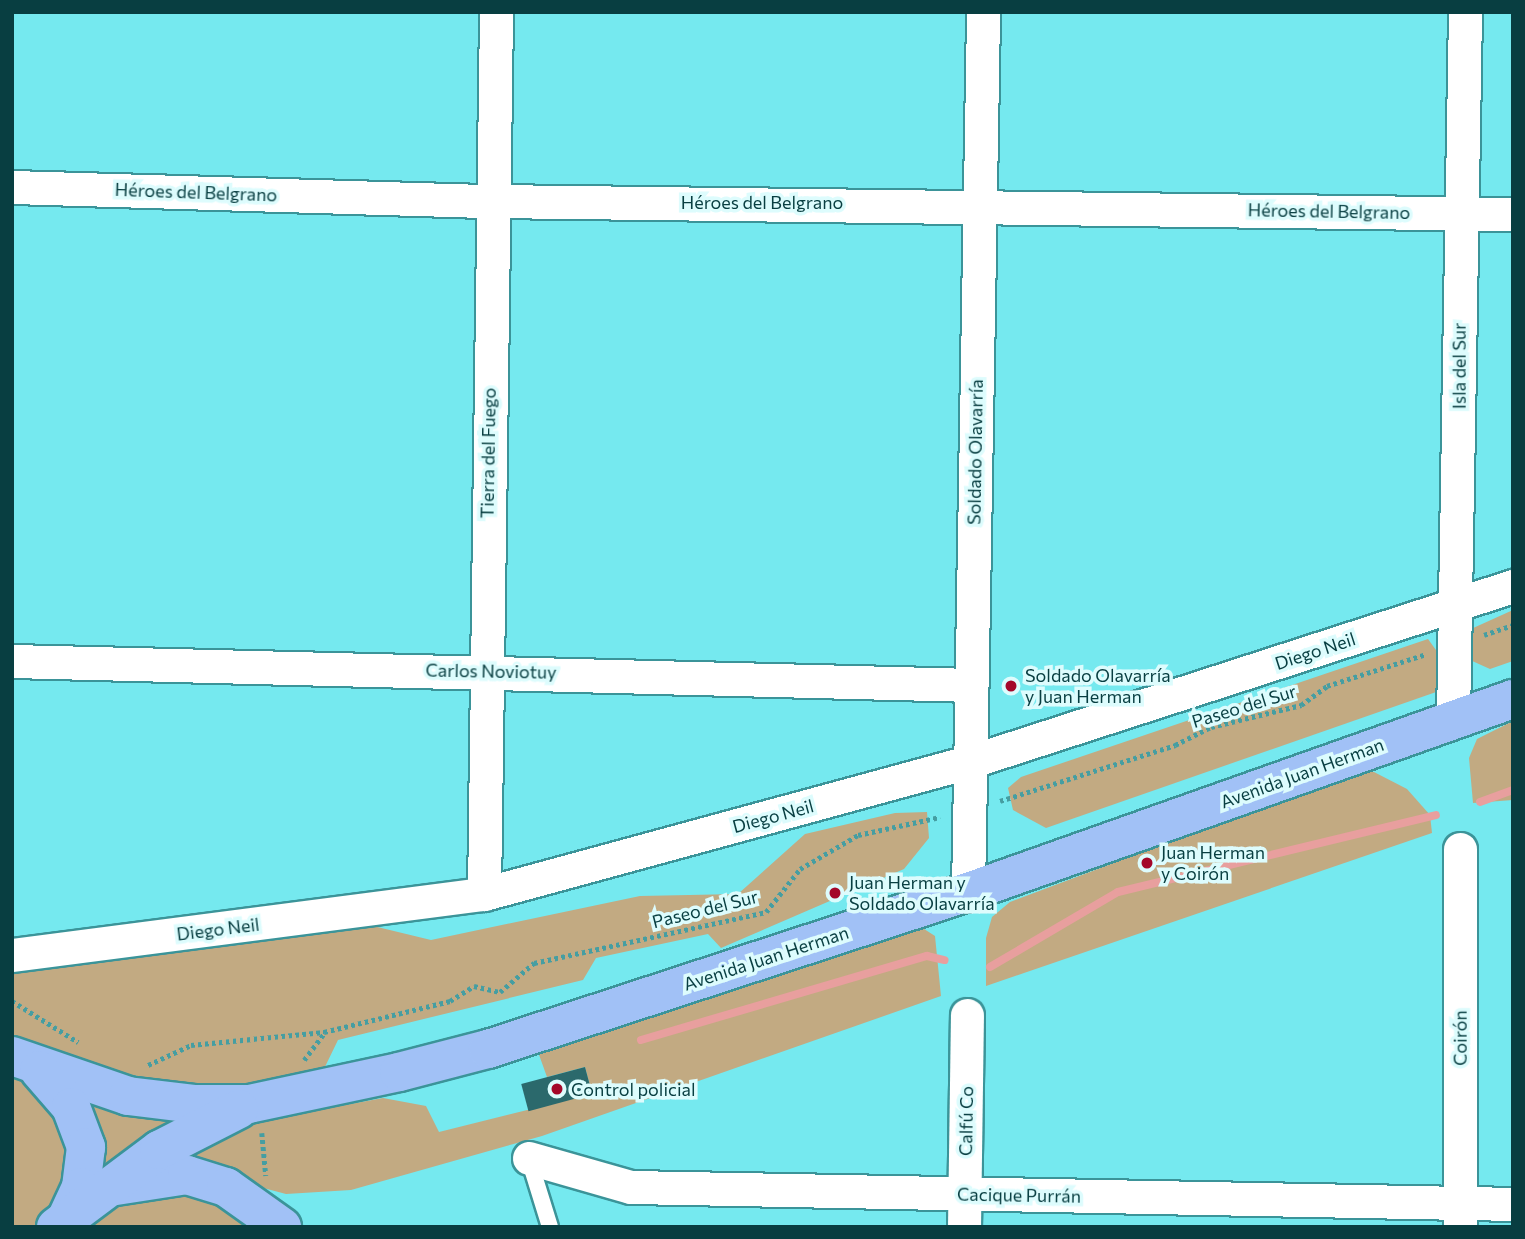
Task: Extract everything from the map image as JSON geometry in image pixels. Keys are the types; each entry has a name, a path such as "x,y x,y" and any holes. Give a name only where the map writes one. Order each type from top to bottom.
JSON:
{"main road":[{"name":"Avenida Juan Herman","path":"62,1222 159,1150 249,1104 488,1049 968,892 1513,699"},
{"name":"Avenida Juan Herman","path":"23,1061 161,1102 249,1104"},
{"name":"Avenida Juan Herman","path":"23,1061 71,1107 86,1147 81,1187 62,1222"},
{"path":"103,1189 187,1175 226,1187 282,1227"}],"street":[{"name":"Tierra del Fuego","path":"484,894 496,12"},
{"name":"Soldado Olavarría","path":"968,892 983,12"},
{"name":"Isla del Sur","path":"1453,720 1465,12"},
{"name":"Héroes del Belgrano","path":"12,187 492,201 979,203 1513,214"},
{"name":"Diego Neil","path":"12,955 484,894 972,761 1513,586"},
{"name":"Carlos Noviotuy","path":"12,661 971,685"},
{"name":"Coirón","path":"1460,849 1460,1215"},
{"name":"Calfú Co","path":"964,1211 967,1015"},
{"name":"Cacique Purrán","path":"529,1158 631,1187 964,1211 1460,1215 1513,1204"}],"lane":[{"path":"529,1158 550,1227"}],"path":[{"name":"Paseo del Sur","path":"142,1068 191,1045 324,1032 450,1002 474,986 500,992 534,963 766,912 800,869 859,835 970,810 1175,745 1210,727 1301,705 1327,685 1513,625"},
{"path":"12,1001 84,1045"}],"shaded area":[{"path":"1513,610 1513,661 1490,669 1470,660 1471,629"},
{"path":"1428,639 1441,657 1439,691 1046,828 1013,810 1008,788 1021,777"},
{"path":"1513,721 1513,800 1473,803 1469,758 1477,739"},
{"path":"1356,772 1374,772 1407,789 1430,815 1432,833 986,986 986,938 992,917 1010,902"},
{"path":"927,812 929,838 904,869 721,948 708,934 596,958 583,980 338,1040 322,1073 208,1090 112,1071 12,1034 12,969 365,924 431,940 640,896 738,894 805,834 895,813"},
{"path":"921,927 935,936 941,996 542,1136 351,1190 286,1194 160,1161 249,1123 383,1098 426,1106 439,1132 592,1094 585,1067 547,1077 538,1052"},
{"path":"12,1071 54,1105 73,1165 50,1215 34,1227 12,1227"},
{"path":"74,1092 193,1117 97,1183"},
{"path":"192,1186 251,1227 90,1227 137,1194"}],"building":[{"name":"Control policial","path":"585,1067 592,1094 528,1111 521,1084"}],"waterway":[{"path":"1480,802 1513,790"},
{"path":"990,967 1118,892 1436,815"},
{"path":"641,1040 927,956 945,960"}],"place":[{"name":"Soldado Olavarría y Juan Herman","path":"1011,686"},
{"name":"Juan Herman y Coirón","path":"1147,863"},
{"name":"Juan Herman y Soldado Olavarría","path":"835,893"},
{"name":"Control policial","path":"557,1089"}]}
